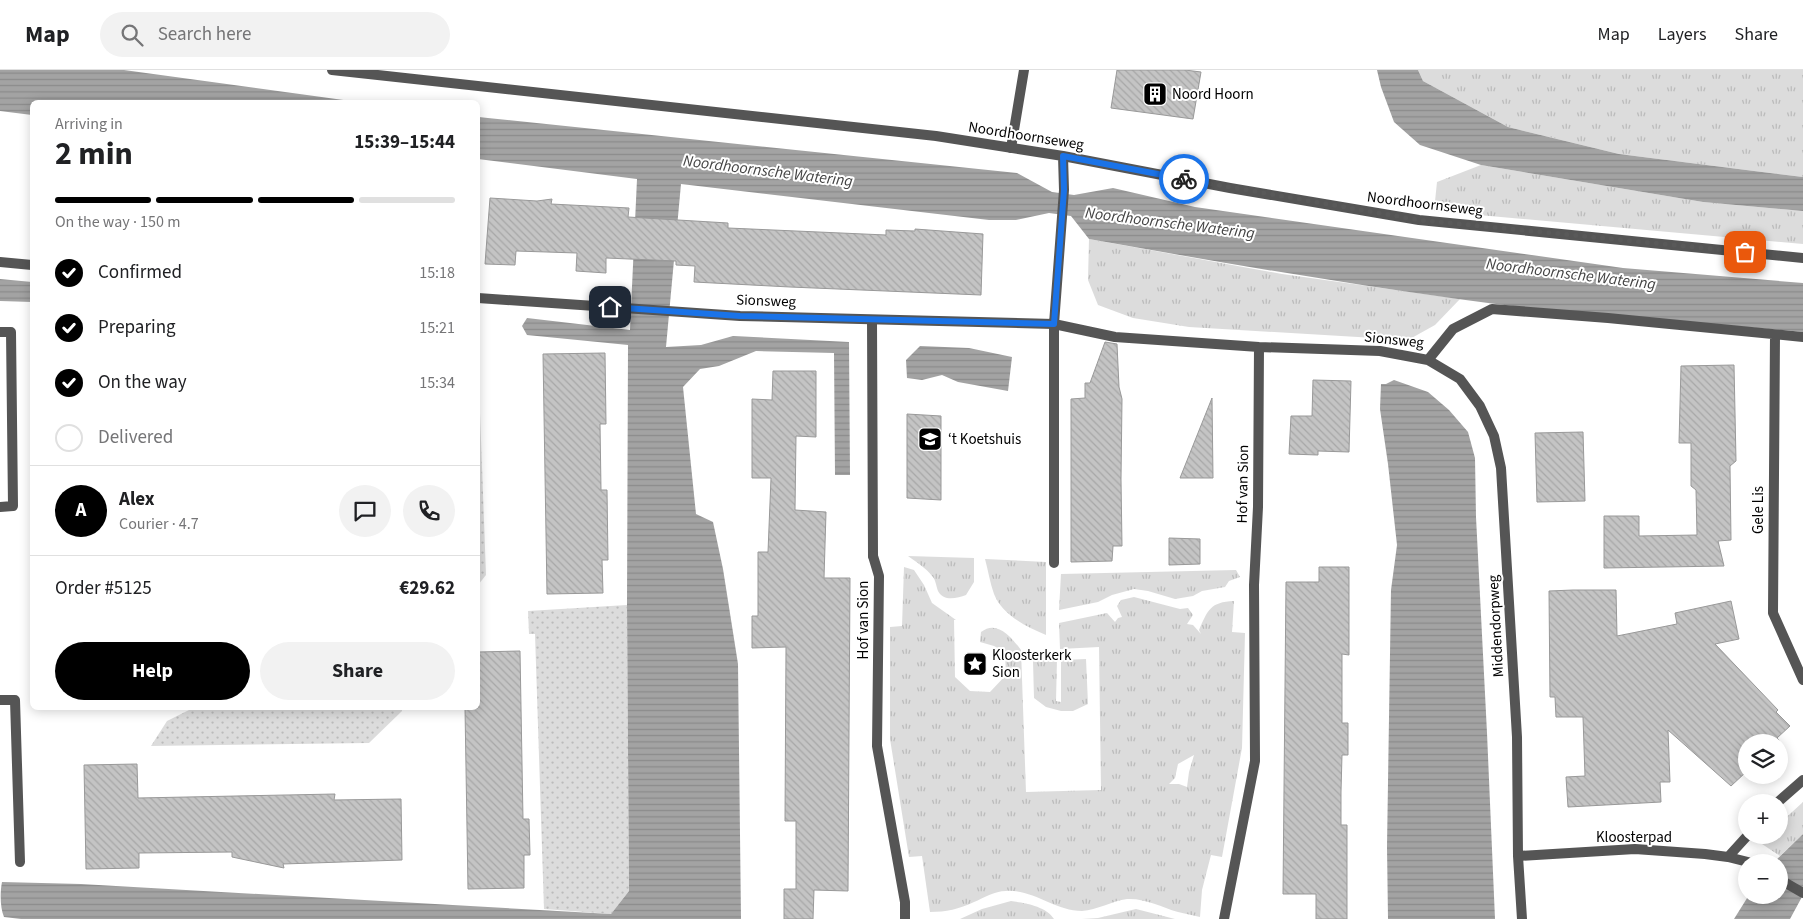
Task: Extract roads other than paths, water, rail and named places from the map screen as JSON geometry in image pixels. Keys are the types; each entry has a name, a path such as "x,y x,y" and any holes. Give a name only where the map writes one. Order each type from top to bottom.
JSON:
{"street":[{"name":"Noordhoornseweg","path":"332,70 412,74 936,136 1063,156 1240,190 1419,220 1803,258"},
{"path":"1011,148 1024,70"},
{"path":"1054,563 1054,324 1060,217 1064,190 1063,156"},
{"path":"0,262 30,265"},
{"name":"Sionsweg","path":"480,298 740,316 1054,324 1115,336 1380,352 1428,360 1453,329 1492,309 1803,337"},
{"name":"Hof van Sion","path":"872,320 873,556 879,576 877,746 904,902 905,919"},
{"path":"0,332 11,332 13,506 0,507"},
{"name":"Gele Lis","path":"1775,335 1773,613 1803,680"},
{"name":"Hof van Sion","path":"1224,919 1255,762 1254,585 1258,507 1259,346"},
{"name":"Middendorpweg","path":"1428,360 1460,379 1475,399 1494,436 1501,468 1517,737 1518,856 1522,919"},
{"path":"0,700 15,700 20,862"},
{"path":"1787,794 1803,780"},
{"path":"1728,857 1740,844"},
{"name":"Kloosterpad","path":"1518,856 1636,849 1738,860"},
{"path":"1788,884 1803,893"}],"water":[{"path":"0,70 124,70 343,100 30,100 30,115 0,111"},
{"path":"1377,70 1418,70 1423,81 1508,127 1619,154 1803,177 1803,211 1703,202 1481,165 1420,145 1394,122"},
{"name":"Noordhoornsche Watering","path":"480,117 1017,173 1052,192 1074,195 1113,188 1195,207 1623,268 1803,283 1803,332 1544,310 1319,278 1089,239 1071,216 1049,213 1016,220 989,220 681,184 666,347 701,345 733,336 849,342 850,475 835,475 834,353 756,351 719,366 700,369 683,387 696,514 713,522 723,569 738,664 741,919 21,919 4,917 1,900 2,882 81,884 611,914 629,891 628,345 527,335 522,326 527,318 630,330 637,179 480,159"},
{"path":"0,279 30,282 30,302 0,301"},
{"path":"920,346 969,348 1012,357 1008,391 958,382 942,375 922,380 907,378 906,360"},
{"path":"1394,380 1428,392 1449,410 1468,432 1475,458 1476,517 1495,919 1388,919 1387,847 1391,590 1397,545 1380,409 1381,384"},
{"path":"1803,834 1803,895 1790,919 1734,919 1743,904 1788,904 1788,854 1782,854"}],"place":[{"name":"Noord Hoorn","path":"1155,94"},
{"name":"‘t Koetshuis","path":"930,439"},
{"name":"Kloosterkerk Sion","path":"975,664"}]}
